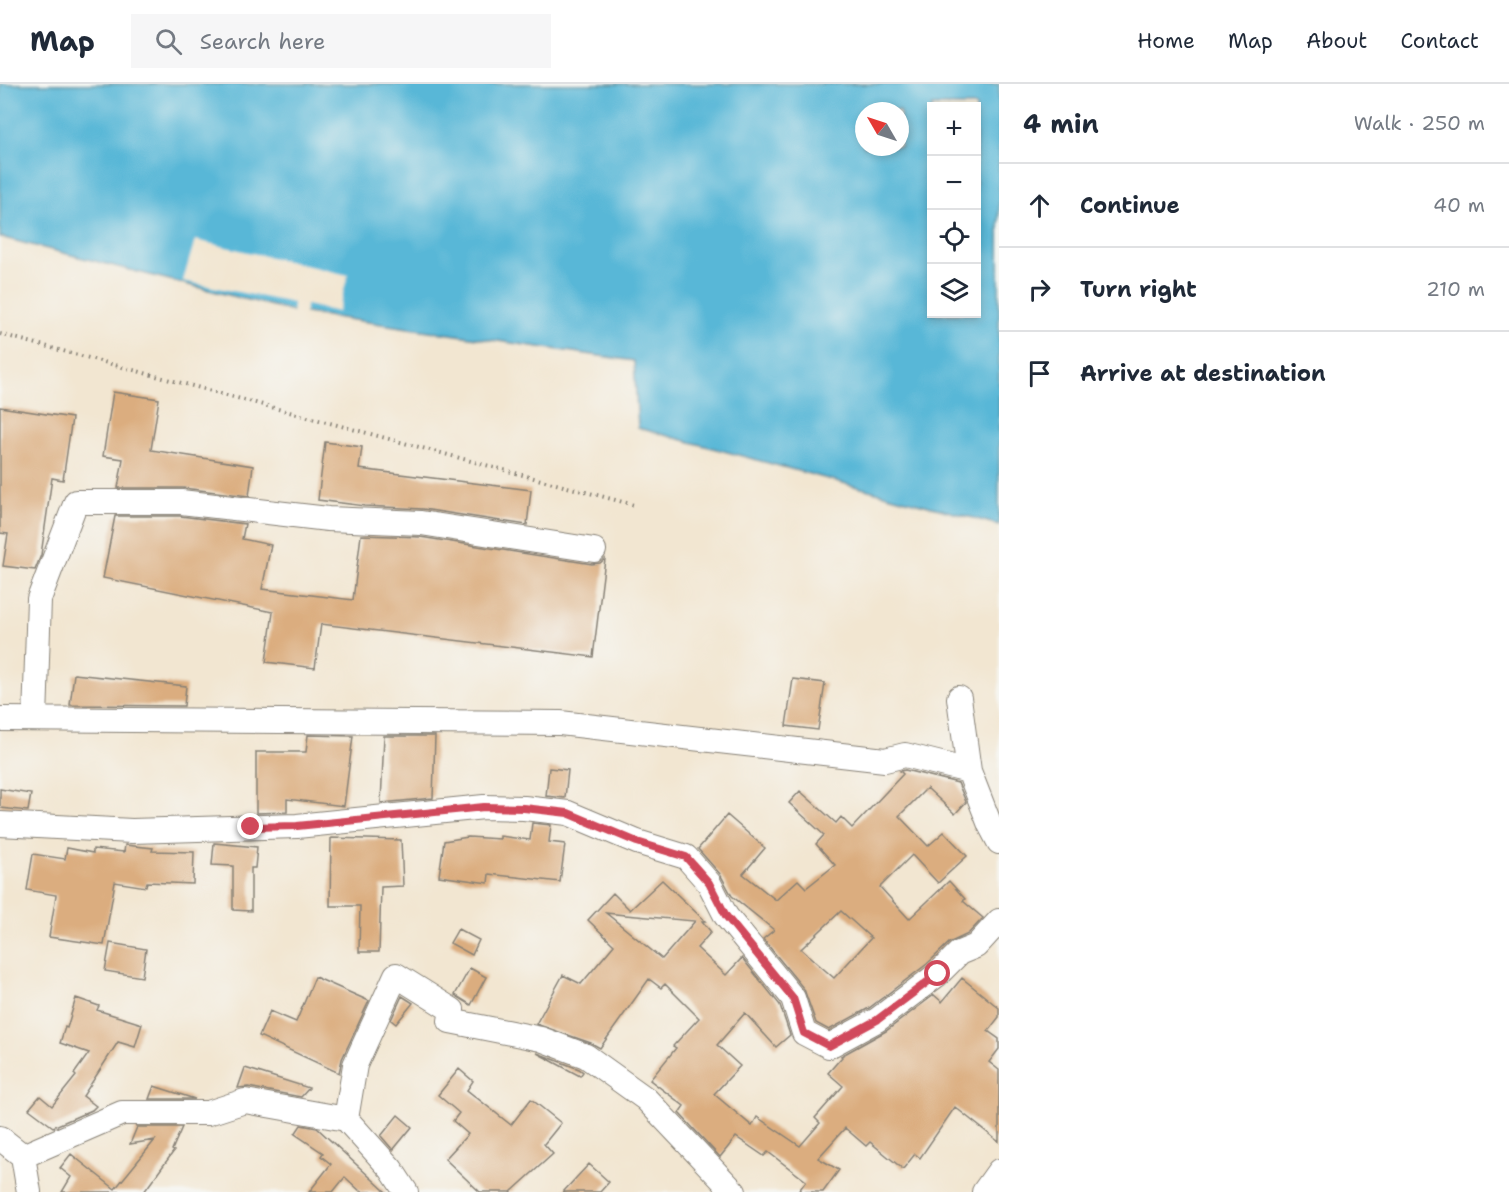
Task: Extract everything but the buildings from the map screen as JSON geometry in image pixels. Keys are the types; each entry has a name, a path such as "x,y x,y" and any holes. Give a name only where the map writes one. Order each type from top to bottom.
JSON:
{"street":[{"path":"36,719 39,599 76,502 181,502 328,519 421,523 594,550"},
{"path":"959,698 969,771 999,842"},
{"path":"0,719 560,723 885,760 905,755 969,771"},
{"path":"0,824 132,831 297,826 484,807 524,808 568,813 637,842 686,857 709,883 726,916 793,998 804,1033 829,1046 877,1020 938,974 959,953 976,946 999,921"},
{"path":"346,1119 354,1065 396,975 452,1010 450,1021 542,1039 586,1056 646,1099 734,1192"},
{"path":"23,1156 122,1113 208,1113 245,1101 346,1119 391,1169 406,1192"},
{"path":"0,1137 23,1156 29,1192"},
{"path":"984,1192 999,1171"}],"path":[{"path":"0,334 634,506"}],"water":[{"path":"0,84 999,84 999,525 638,428 634,361 292,311 0,237"}],"pier":[{"path":"195,240 348,275 338,312 306,305 305,316 292,314 293,303 183,281"}],"route":[{"path":"251,827 297,826 484,807 524,808 568,813 637,842 686,857 709,883 726,916 793,998 804,1033 829,1046 877,1020 938,974"}]}
